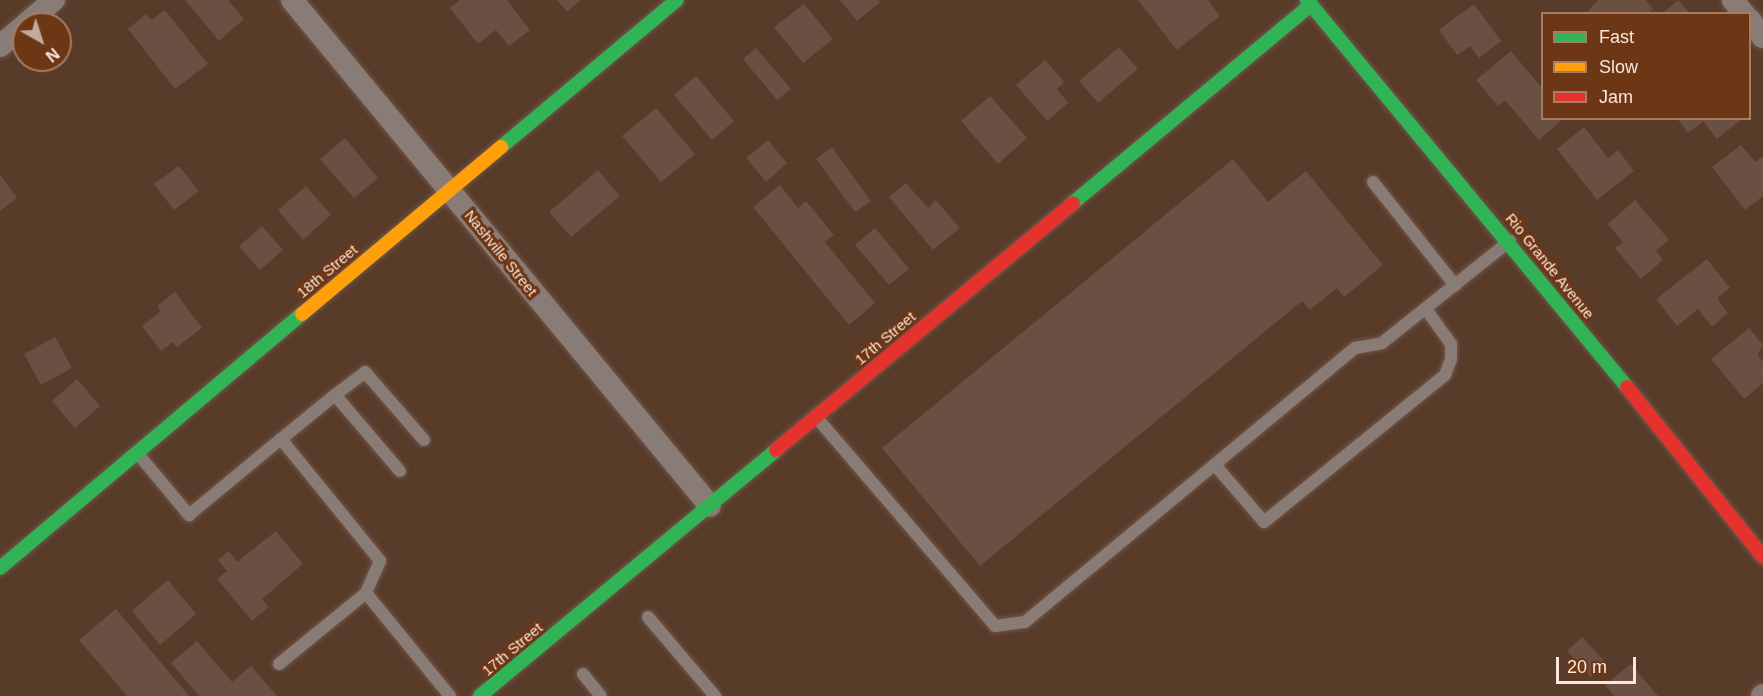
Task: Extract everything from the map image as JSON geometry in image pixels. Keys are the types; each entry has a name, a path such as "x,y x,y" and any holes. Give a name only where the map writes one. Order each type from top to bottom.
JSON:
{"street":[{"path":"40,12 54,0"},
{"name":"Nashville Street","path":"292,0 710,506"},
{"name":"18th Street","path":"0,568 677,0"},
{"path":"1733,0 1742,12"},
{"name":"Rio Grande Avenue","path":"1309,3 1510,241 1763,557"},
{"name":"17th Street","path":"480,696 1309,3"},
{"path":"1751,22 1763,37"},
{"path":"0,46 12,36"}],"lane":[{"path":"1373,182 1455,285"},
{"path":"816,417 994,626 1025,622 1355,348 1382,343 1510,241"},
{"path":"1215,465 1264,522 1445,375 1451,359 1451,344 1425,308"},
{"path":"137,452 189,516 365,372 424,440"},
{"path":"335,396 400,471"},
{"path":"279,664 366,593 380,561 281,440"},
{"path":"366,593 450,696"},
{"path":"648,617 715,696"},
{"path":"583,674 601,696"}],"building":[{"path":"185,0 228,0 244,19 219,41"},
{"path":"460,0 507,0 530,30 509,46 496,30 478,44 450,8"},
{"path":"557,0 581,0 567,12"},
{"path":"840,0 878,0 880,2 857,21"},
{"path":"1138,0 1208,0 1220,16 1177,50"},
{"path":"1598,0 1646,0 1653,9 1649,12 1587,12"},
{"path":"1678,0 1689,12 1664,12"},
{"path":"804,4 833,39 803,63 774,27"},
{"path":"1474,4 1501,41 1479,58 1470,46 1457,55 1439,30"},
{"path":"165,10 208,64 175,89 128,29 146,14 151,20"},
{"path":"1119,47 1138,69 1098,103 1079,81"},
{"path":"756,48 791,89 777,100 743,59"},
{"path":"1511,51 1541,87 1541,120 1562,120 1539,140 1505,100 1498,106 1476,80"},
{"path":"1045,60 1064,82 1057,89 1068,103 1047,121 1016,85"},
{"path":"696,76 734,121 712,140 674,95"},
{"path":"990,96 1027,138 998,164 961,121"},
{"path":"656,108 695,154 661,182 622,136"},
{"path":"1678,120 1741,120 1717,139 1703,121 1688,133"},
{"path":"1584,127 1608,158 1618,150 1634,171 1597,200 1557,149"},
{"path":"345,138 378,178 354,198 320,159"},
{"path":"768,140 787,163 766,182 746,158"},
{"path":"1741,145 1755,162 1763,156 1763,196 1745,210 1712,167"},
{"path":"832,147 871,201 855,212 816,159"},
{"path":"1233,159 1268,202 1306,171 1383,265 1344,297 1337,288 1310,310 1302,301 980,566 882,448"},
{"path":"179,166 199,191 174,210 154,184"},
{"path":"598,170 620,196 571,237 549,212"},
{"path":"0,175 17,198 0,211"},
{"path":"906,183 928,208 936,200 960,228 933,250 889,197"},
{"path":"780,185 798,208 806,201 834,235 825,242 875,303 849,325 753,207"},
{"path":"306,186 331,215 303,240 278,210"},
{"path":"1635,200 1669,240 1656,251 1663,260 1641,279 1615,248 1623,242 1608,224"},
{"path":"262,226 283,250 260,270 239,246"},
{"path":"875,228 909,269 889,285 855,245"},
{"path":"1707,259 1730,288 1717,298 1728,313 1712,327 1698,309 1677,326 1656,299"},
{"path":"175,292 202,328 177,347 173,342 161,351 142,326 161,311 157,306"},
{"path":"1749,328 1763,345 1758,355 1763,362 1763,383 1744,399 1711,359"},
{"path":"55,337 72,368 41,385 24,354"},
{"path":"77,379 100,406 75,428 52,401"},
{"path":"276,531 303,564 262,599 269,607 252,621 217,579 227,571 218,560 229,551 237,562"},
{"path":"168,580 196,614 160,645 132,611"},
{"path":"116,609 189,696 127,696 79,640"},
{"path":"1582,637 1606,663 1591,677 1567,651"},
{"path":"197,641 232,682 251,666 277,696 199,696 171,663"},
{"path":"1631,664 1658,696 1614,696 1605,685"}],"traffic: fast":[{"path":"501,147 677,0"},
{"path":"1307,0 1627,387"},
{"path":"1073,203 1311,5"},
{"path":"0,568 302,314"},
{"path":"480,696 776,450"}],"traffic: slow":[{"path":"302,314 501,147"}],"traffic: jam":[{"path":"776,450 1073,203"},
{"path":"1627,387 1763,557"}]}
